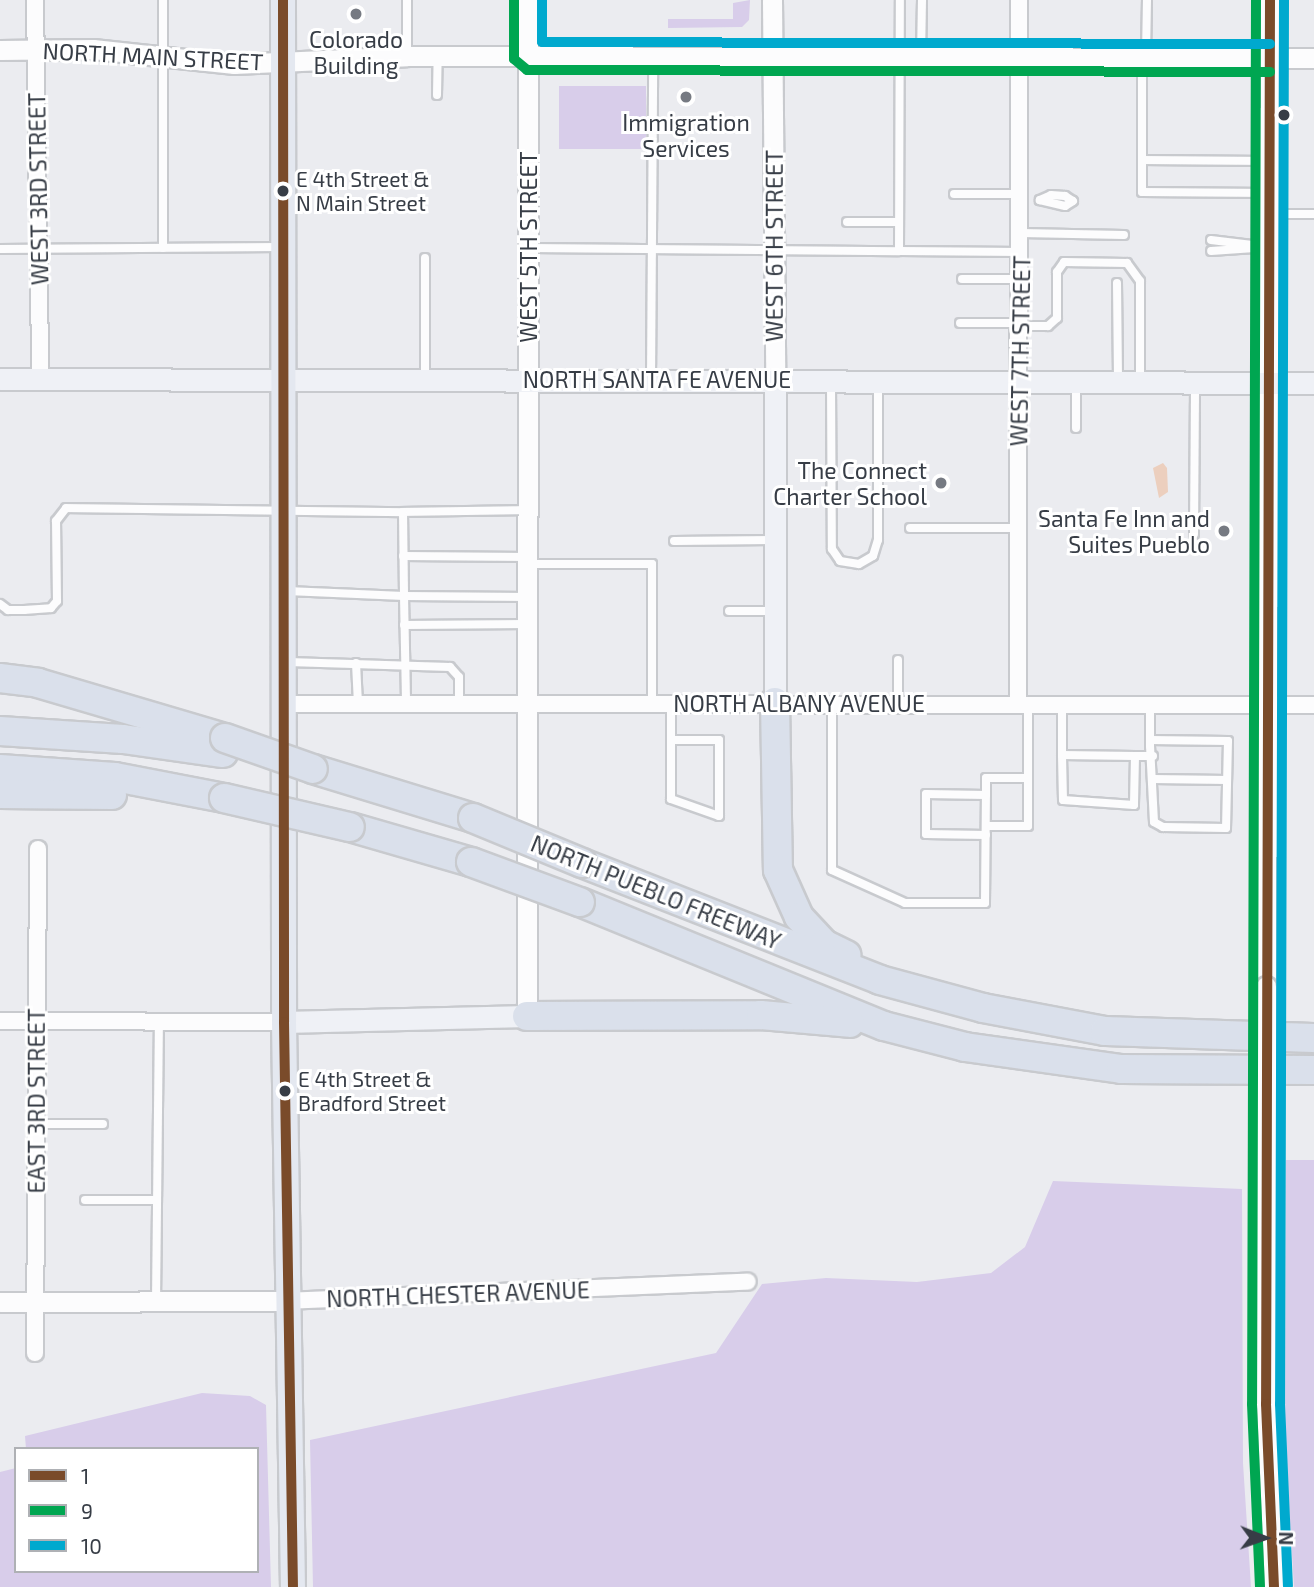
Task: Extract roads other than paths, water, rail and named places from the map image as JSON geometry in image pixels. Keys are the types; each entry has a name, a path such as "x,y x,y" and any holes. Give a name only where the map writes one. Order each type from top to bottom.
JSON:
{"highway":[{"path":"0,678 38,683 224,746"},
{"path":"775,702 775,841 786,894 799,917 824,944 917,992"},
{"path":"0,731 224,746"},
{"name":"NORTH PUEBLO FREEWAY","path":"224,746 351,778 473,818 582,863 917,992 1105,1031 1314,1038"},
{"name":"NORTH PUEBLO FREEWAY","path":"0,769 116,778 223,798 350,827 471,862 580,902 884,1026 965,1047 1072,1065 1121,1069 1314,1070"},
{"path":"0,794 223,798"},
{"path":"527,1016 761,1015 884,1026"}],"main road":[{"path":"284,0 284,1022 286,1301 293,1587"},
{"name":"NORTH SANTA FE AVENUE","path":"0,379 528,378 1314,383"},
{"name":"WEST 6TH STREET","path":"775,380 775,702"},
{"path":"284,1022 527,1016"}],"street":[{"name":"WEST 3RD STREET","path":"35,0 40,379"},
{"name":"WEST 5TH STREET","path":"527,1016 528,0"},
{"name":"WEST 6TH STREET","path":"772,0 775,380"},
{"name":"WEST 7TH STREET","path":"1019,0 1021,278 1018,528 1023,703"},
{"path":"1269,0 1266,1404 1274,1587"},
{"name":"NORTH MAIN STREET","path":"0,50 93,49 234,64 407,56 1314,58"},
{"name":"NORTH ALBANY AVENUE","path":"285,704 832,702 1314,705"},
{"name":"EAST 3RD STREET","path":"35,1353 38,849"},
{"path":"0,1021 284,1022"},
{"name":"NORTH CHESTER AVENUE","path":"0,1302 286,1301 748,1282"}],"lane":[{"path":"163,0 163,248"},
{"path":"407,0 407,56"},
{"path":"899,250 900,0"},
{"path":"921,58 922,0"},
{"path":"1147,0 1142,192 1269,193"},
{"path":"437,95 438,56"},
{"path":"651,379 653,57"},
{"path":"1142,160 1269,161"},
{"path":"954,194 1040,200"},
{"path":"1269,214 1314,214"},
{"path":"846,222 899,222"},
{"path":"1021,233 1124,235"},
{"path":"1211,240 1269,247"},
{"path":"0,249 284,247"},
{"path":"1211,251 1269,247"},
{"path":"528,248 1021,252"},
{"path":"425,258 425,379"},
{"path":"960,323 1048,326 1057,318 1056,272 1065,262 1127,263 1140,281 1139,383"},
{"path":"962,279 1021,278"},
{"path":"1118,282 1118,383"},
{"path":"831,380 832,549 840,561 859,564 873,556 878,540 878,381"},
{"path":"1076,383 1076,428"},
{"path":"1194,534 1195,383"},
{"path":"0,604 8,610 24,610 51,608 57,601 56,521 66,508 403,512 528,510"},
{"path":"403,512 406,704"},
{"path":"909,528 1018,528"},
{"path":"674,541 775,540"},
{"path":"403,556 652,564 652,703"},
{"path":"284,591 528,597"},
{"path":"729,611 775,611"},
{"path":"404,625 528,624"},
{"path":"898,660 898,703"},
{"path":"285,662 405,664 455,670 459,704"},
{"path":"356,663 358,704"},
{"path":"832,702 832,870 905,903 985,903 986,778 1028,778"},
{"path":"671,703 671,740 671,799 719,816 719,740 671,740"},
{"path":"986,794 926,794 926,834 1028,827 1023,703"},
{"path":"1062,703 1063,800 1134,804 1135,756"},
{"path":"1150,704 1150,740 1153,756 1154,822 1163,827 1226,828 1228,741 1150,740"},
{"path":"1062,755 1153,756"},
{"path":"1153,779 1227,780"},
{"path":"156,1302 159,1021"},
{"path":"36,1124 103,1124"},
{"path":"85,1200 157,1199"}],"place":[{"name":"Colorado Building","path":"356,14"},
{"name":"Immigration Services","path":"686,97"},
{"name":"E 4th Street & N Main Street","path":"283,191"},
{"name":"The Connect Charter School","path":"941,483"},
{"name":"Santa Fe Inn and Suites Pueblo","path":"1224,531"},
{"name":"E 4th Street & Bradford Street","path":"285,1091"}]}
